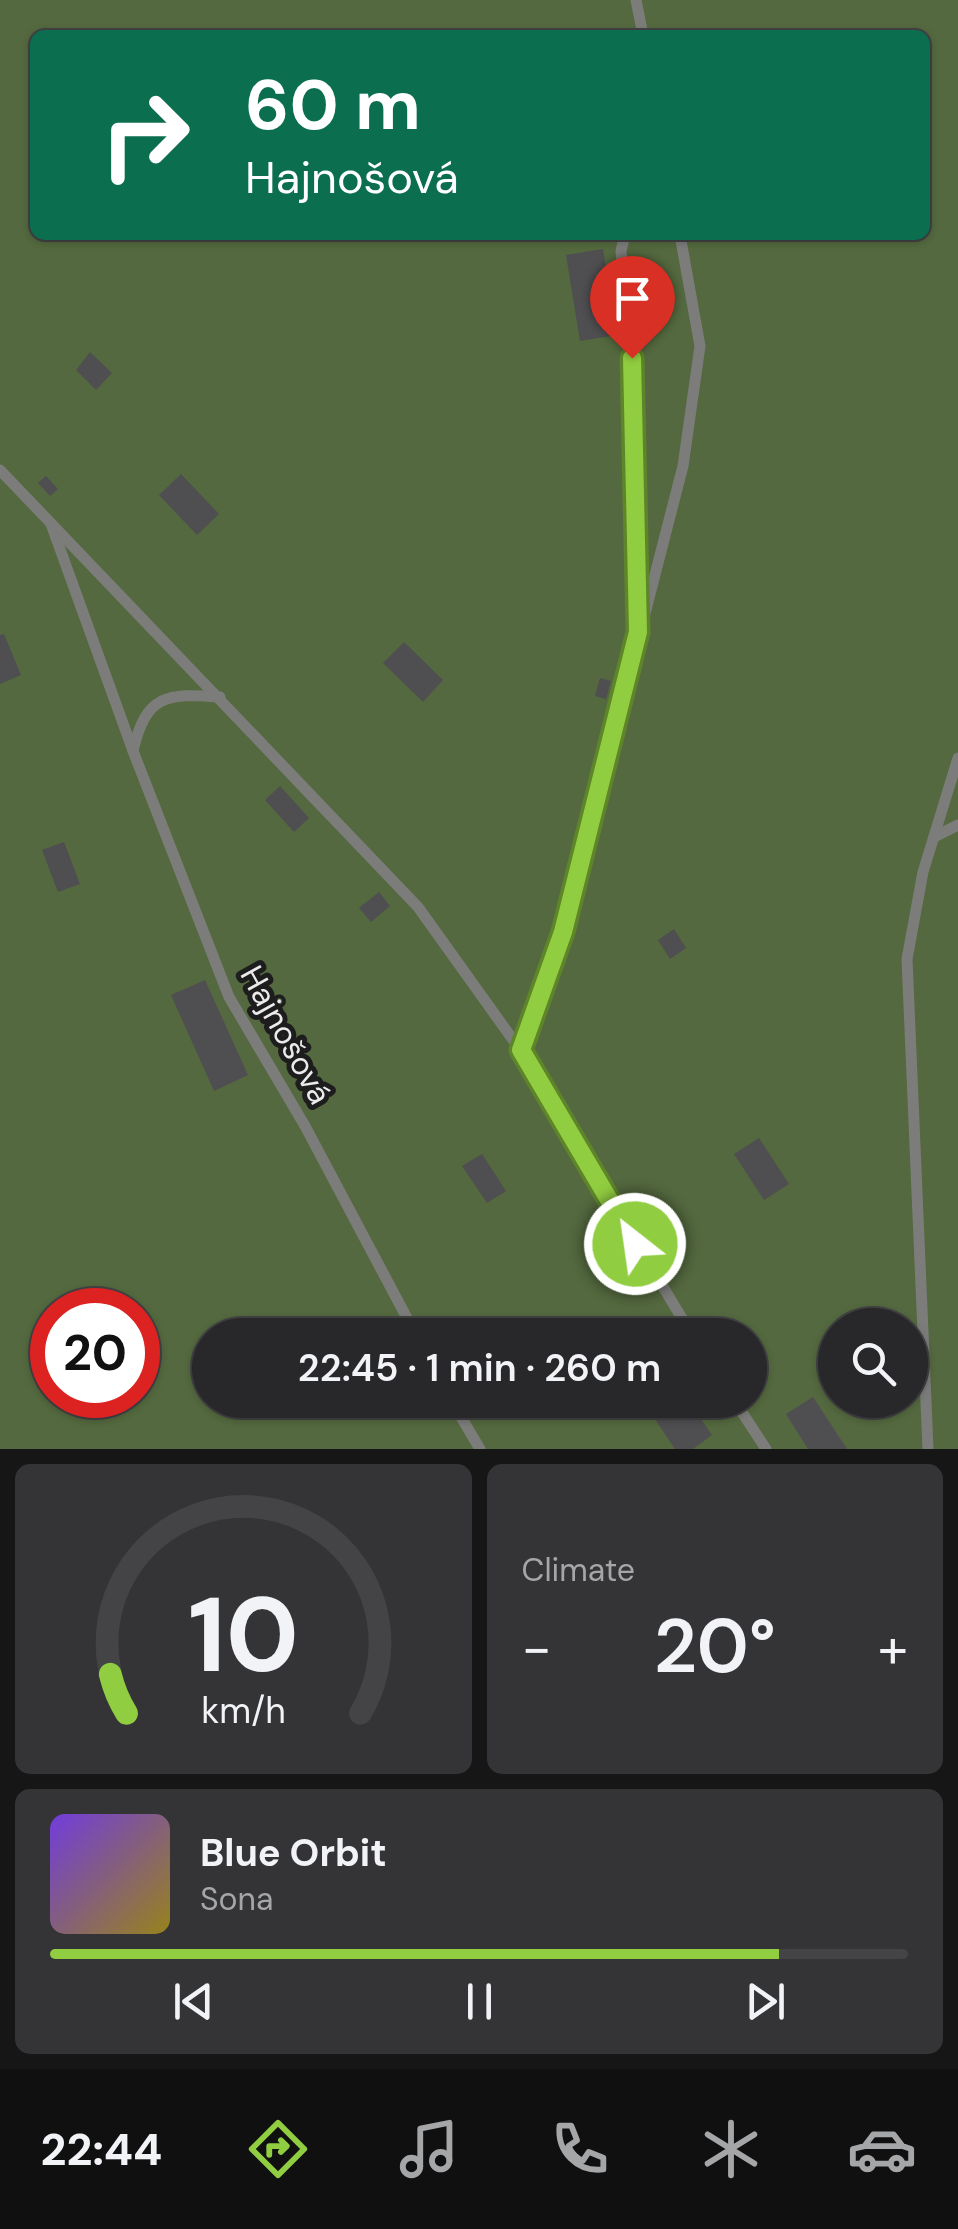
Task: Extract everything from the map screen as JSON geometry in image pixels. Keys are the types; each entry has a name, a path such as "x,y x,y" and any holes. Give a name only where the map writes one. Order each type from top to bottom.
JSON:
{"lane":[{"path":"636,0 642,30"},
{"path":"624,240 621,251 636,394 638,632"},
{"path":"521,1050 563,932 684,466 696,401 700,346 681,240"},
{"name":"Hajnošová","path":"0,470 418,907 521,1050 682,1318"},
{"name":"Hajnošová","path":"50,520 230,997 305,1126 407,1318"},
{"path":"134,751 140,718 159,701 188,695 221,697"},
{"path":"928,1449 907,958 934,837 958,758"},
{"path":"934,837 958,825"},
{"path":"462,1418 480,1449"},
{"path":"746,1418 766,1449"}],"green space":[{"path":"0,0 958,0 958,1449 0,1449"}],"building":[{"path":"603,249 617,335 580,341 566,255"},
{"path":"90,352 112,373 96,390 76,370"},
{"path":"181,474 219,514 197,535 159,495"},
{"path":"46,476 58,489 50,496 38,483"},
{"path":"4,634 21,675 0,684 0,635"},
{"path":"404,642 443,680 423,702 383,663"},
{"path":"600,678 611,681 606,699 595,696"},
{"path":"280,786 309,818 294,832 265,800"},
{"path":"64,842 80,884 58,892 42,850"},
{"path":"379,892 390,906 371,922 359,908"},
{"path":"674,929 686,948 670,959 658,940"},
{"path":"205,980 248,1075 214,1091 171,995"},
{"path":"759,1138 789,1184 764,1200 734,1154"},
{"path":"482,1154 506,1191 487,1203 462,1166"},
{"path":"813,1397 818,1405 818,1418 827,1418 847,1449 808,1449 786,1414"},
{"path":"654,1418 700,1418 712,1435 693,1449 675,1449"}],"route":[{"path":"632,358 636,394 638,632 563,932 521,1050 635,1244"}]}
